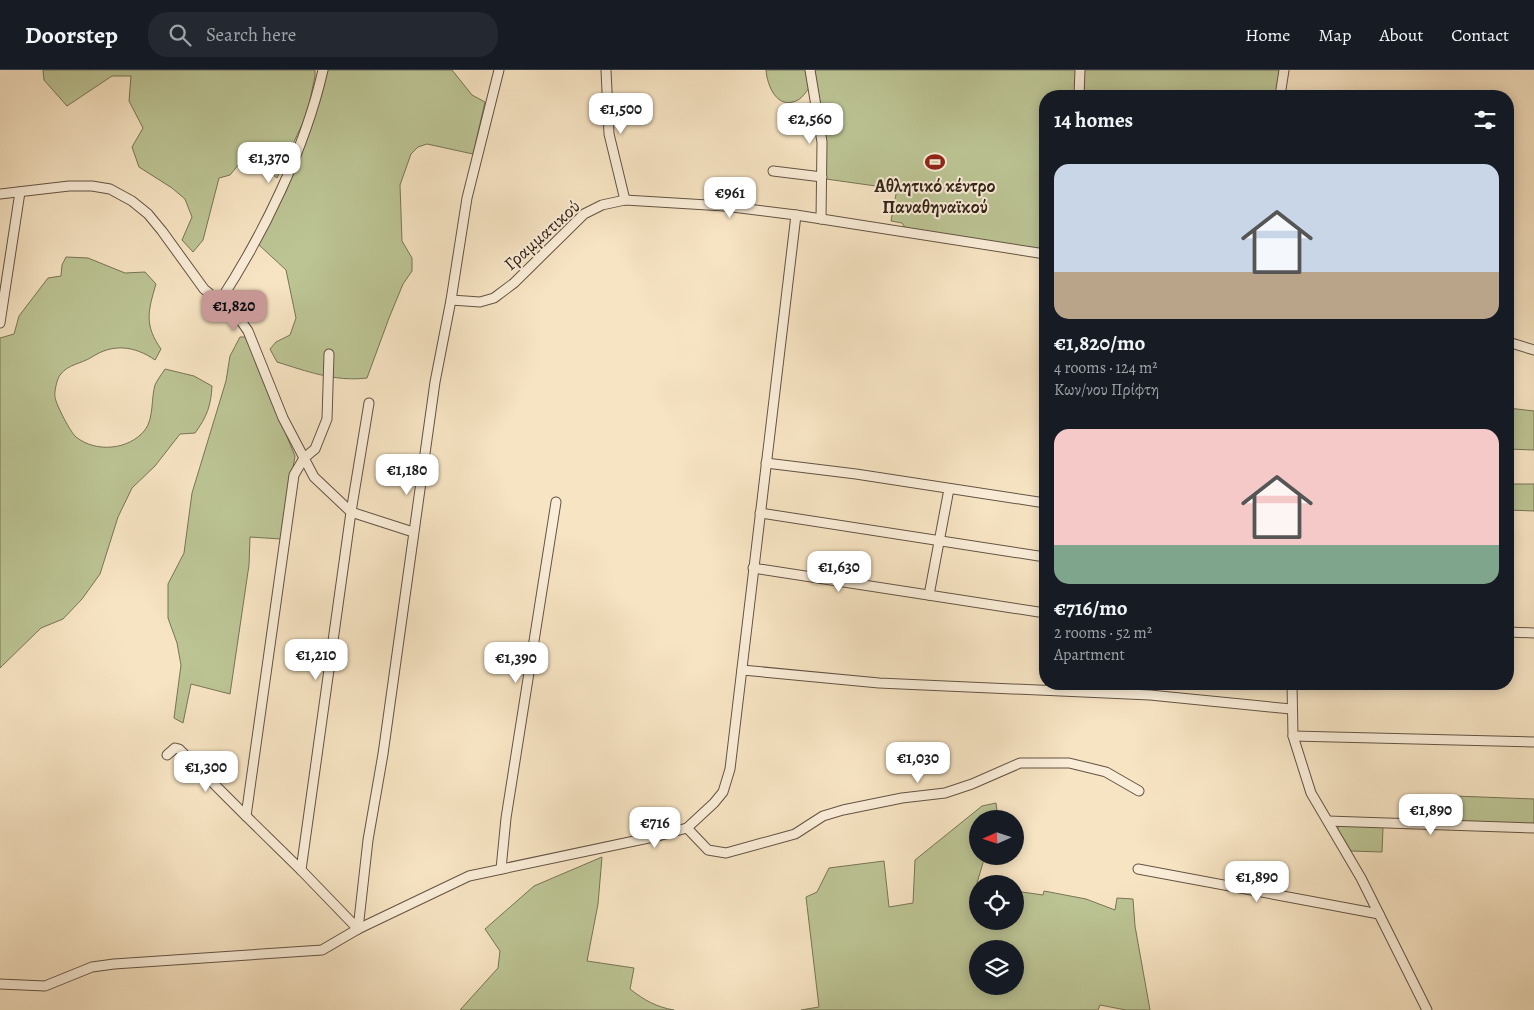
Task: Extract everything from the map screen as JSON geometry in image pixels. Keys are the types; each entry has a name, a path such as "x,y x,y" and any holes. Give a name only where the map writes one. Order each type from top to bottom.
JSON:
{"street":[{"path":"220,300 249,256 305,135 322,70"},
{"path":"358,929 368,840 383,754 435,382 451,300 467,198 499,70"},
{"path":"606,70 609,134 625,200"},
{"path":"810,70 822,142 821,219"},
{"path":"1079,90 1080,70"},
{"path":"1281,90 1284,70"},
{"path":"773,171 822,177"},
{"path":"0,194 69,186 92,186 110,189 132,200 162,231 204,289 220,300 248,331 283,418 314,477 351,512 413,532"},
{"path":"0,323 20,192"},
{"name":"Γραμματικού","path":"451,300 480,302 494,298 514,283 584,214 602,204 625,200 724,206 796,215 1039,253"},
{"path":"0,984 45,986 92,967 114,964 322,950 358,929 469,876 658,836 687,828 723,792 730,769 796,215"},
{"path":"1514,344 1534,350"},
{"path":"246,816 294,475 304,458 315,448 327,419 329,354"},
{"path":"301,870 351,512 369,403"},
{"path":"766,463 856,474 1039,502"},
{"path":"929,595 949,489"},
{"path":"501,868 506,818 556,502"},
{"path":"760,513 1039,556"},
{"path":"753,568 1039,612"},
{"path":"1514,632 1534,633"},
{"path":"742,670 880,683 1150,695 1291,709"},
{"path":"1292,690 1293,736 1311,793 1380,914 1427,1010"},
{"path":"1293,736 1534,742"},
{"path":"167,755 175,748 179,749 358,929"},
{"path":"687,828 708,850 726,853 796,834 823,816 902,798 945,793 972,784 1020,763 1069,763 1106,772 1140,791"},
{"path":"1328,821 1534,828"},
{"path":"1138,868 1380,914"}],"green space":[{"path":"43,70 315,70 315,76 307,114 277,178 251,157 244,158 230,175 219,178 203,240 193,252 182,240 192,217 185,199 172,188 139,167 132,147 143,128 129,101 131,76 112,76 67,106 44,80"},
{"path":"325,70 452,70 472,95 485,102 473,154 427,144 418,147 411,154 400,185 402,241 412,258 412,271 403,284 367,378 332,377 299,369 277,362 270,349 276,342 290,335 296,318 286,270 258,244"},
{"path":"766,70 807,70 809,88 798,100 784,102 774,95 768,83"},
{"name":"Αθλητικό κέντρο Παναθηναϊκού","path":"813,70 1280,70 1277,90 1039,90 1039,249 906,229 902,223 891,221 897,189 826,179 825,145"},
{"path":"66,257 88,258 125,273 145,272 156,284 149,318 152,333 161,349 155,360 132,349 116,348 100,353 63,371 57,382 55,397 64,418 76,437 93,445 112,447 130,442 138,437 145,430 150,420 155,385 165,369 194,376 212,386 211,399 203,422 195,433 180,434 155,466 132,488 118,517 100,574 82,599 63,619 41,628 0,668 0,338 14,334 19,316 48,278 61,276 62,265"},
{"path":"240,337 245,337 249,345 295,456 281,539 250,537 249,565 230,694 191,684 183,723 174,718 181,665 177,643 168,618 168,584 184,553 192,493 226,381 230,356"},
{"path":"1514,409 1534,411 1534,450 1514,449"},
{"path":"1514,484 1534,484 1534,511 1514,510"},
{"path":"1427,795 1534,799 1534,824 1427,820"},
{"path":"996,803 997,810 977,810 982,806"},
{"path":"969,816 969,865 982,865 979,875 969,875 969,930 1024,930 1024,892 1043,895 1044,891 1086,899 1115,910 1117,898 1133,899 1135,926 1150,1010 1126,1010 1100,1005 1098,1010 801,1010 819,1007 806,897 817,892 829,868 884,861 889,907 913,903 915,860"},
{"path":"1338,825 1383,827 1382,852 1351,851 1338,830"},
{"path":"602,857 598,904 587,961 634,968 630,989 650,1002 674,1010 460,1010 498,968 500,951 485,929 534,886"}],"place":[{"name":"Αθλητικό κέντρο Παναθηναϊκού","path":"935,162"}]}
